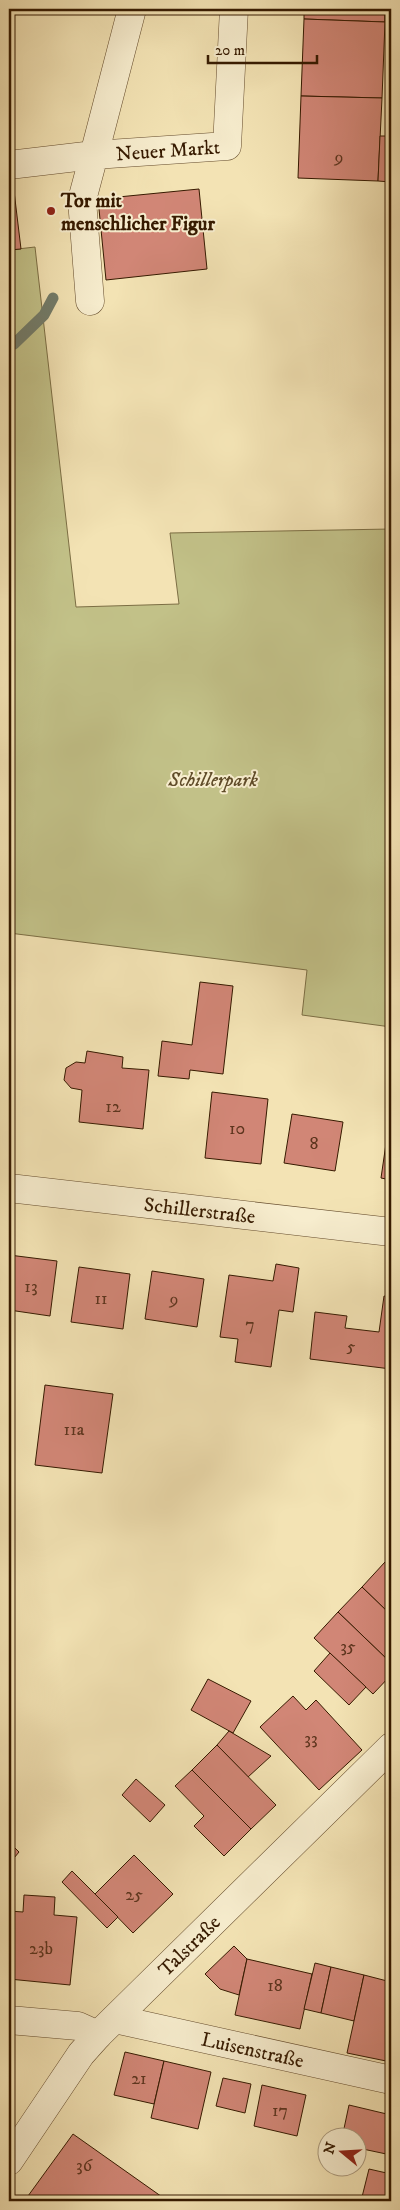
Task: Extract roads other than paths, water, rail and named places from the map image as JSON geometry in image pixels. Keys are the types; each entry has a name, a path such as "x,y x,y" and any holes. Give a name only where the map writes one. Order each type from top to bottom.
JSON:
{"street":[{"name":"Neuer Markt","path":"90,300 82,200 132,9"},
{"name":"Neuer Markt","path":"9,165 94,155 228,146 234,9"},
{"name":"Schillerstraße","path":"9,1188 391,1232"},
{"name":"Talstraße","path":"9,2161 81,2054 106,2027 391,1747"},
{"name":"Luisenstraße","path":"9,2020 106,2027 391,2080"}],"waterway":[{"path":"14,344 44,315 53,298"}],"place":[{"name":"Tor mit menschlicher Figur","path":"51,211"}],"park label":[{"name":"Schillerpark","path":"213,779"}]}
